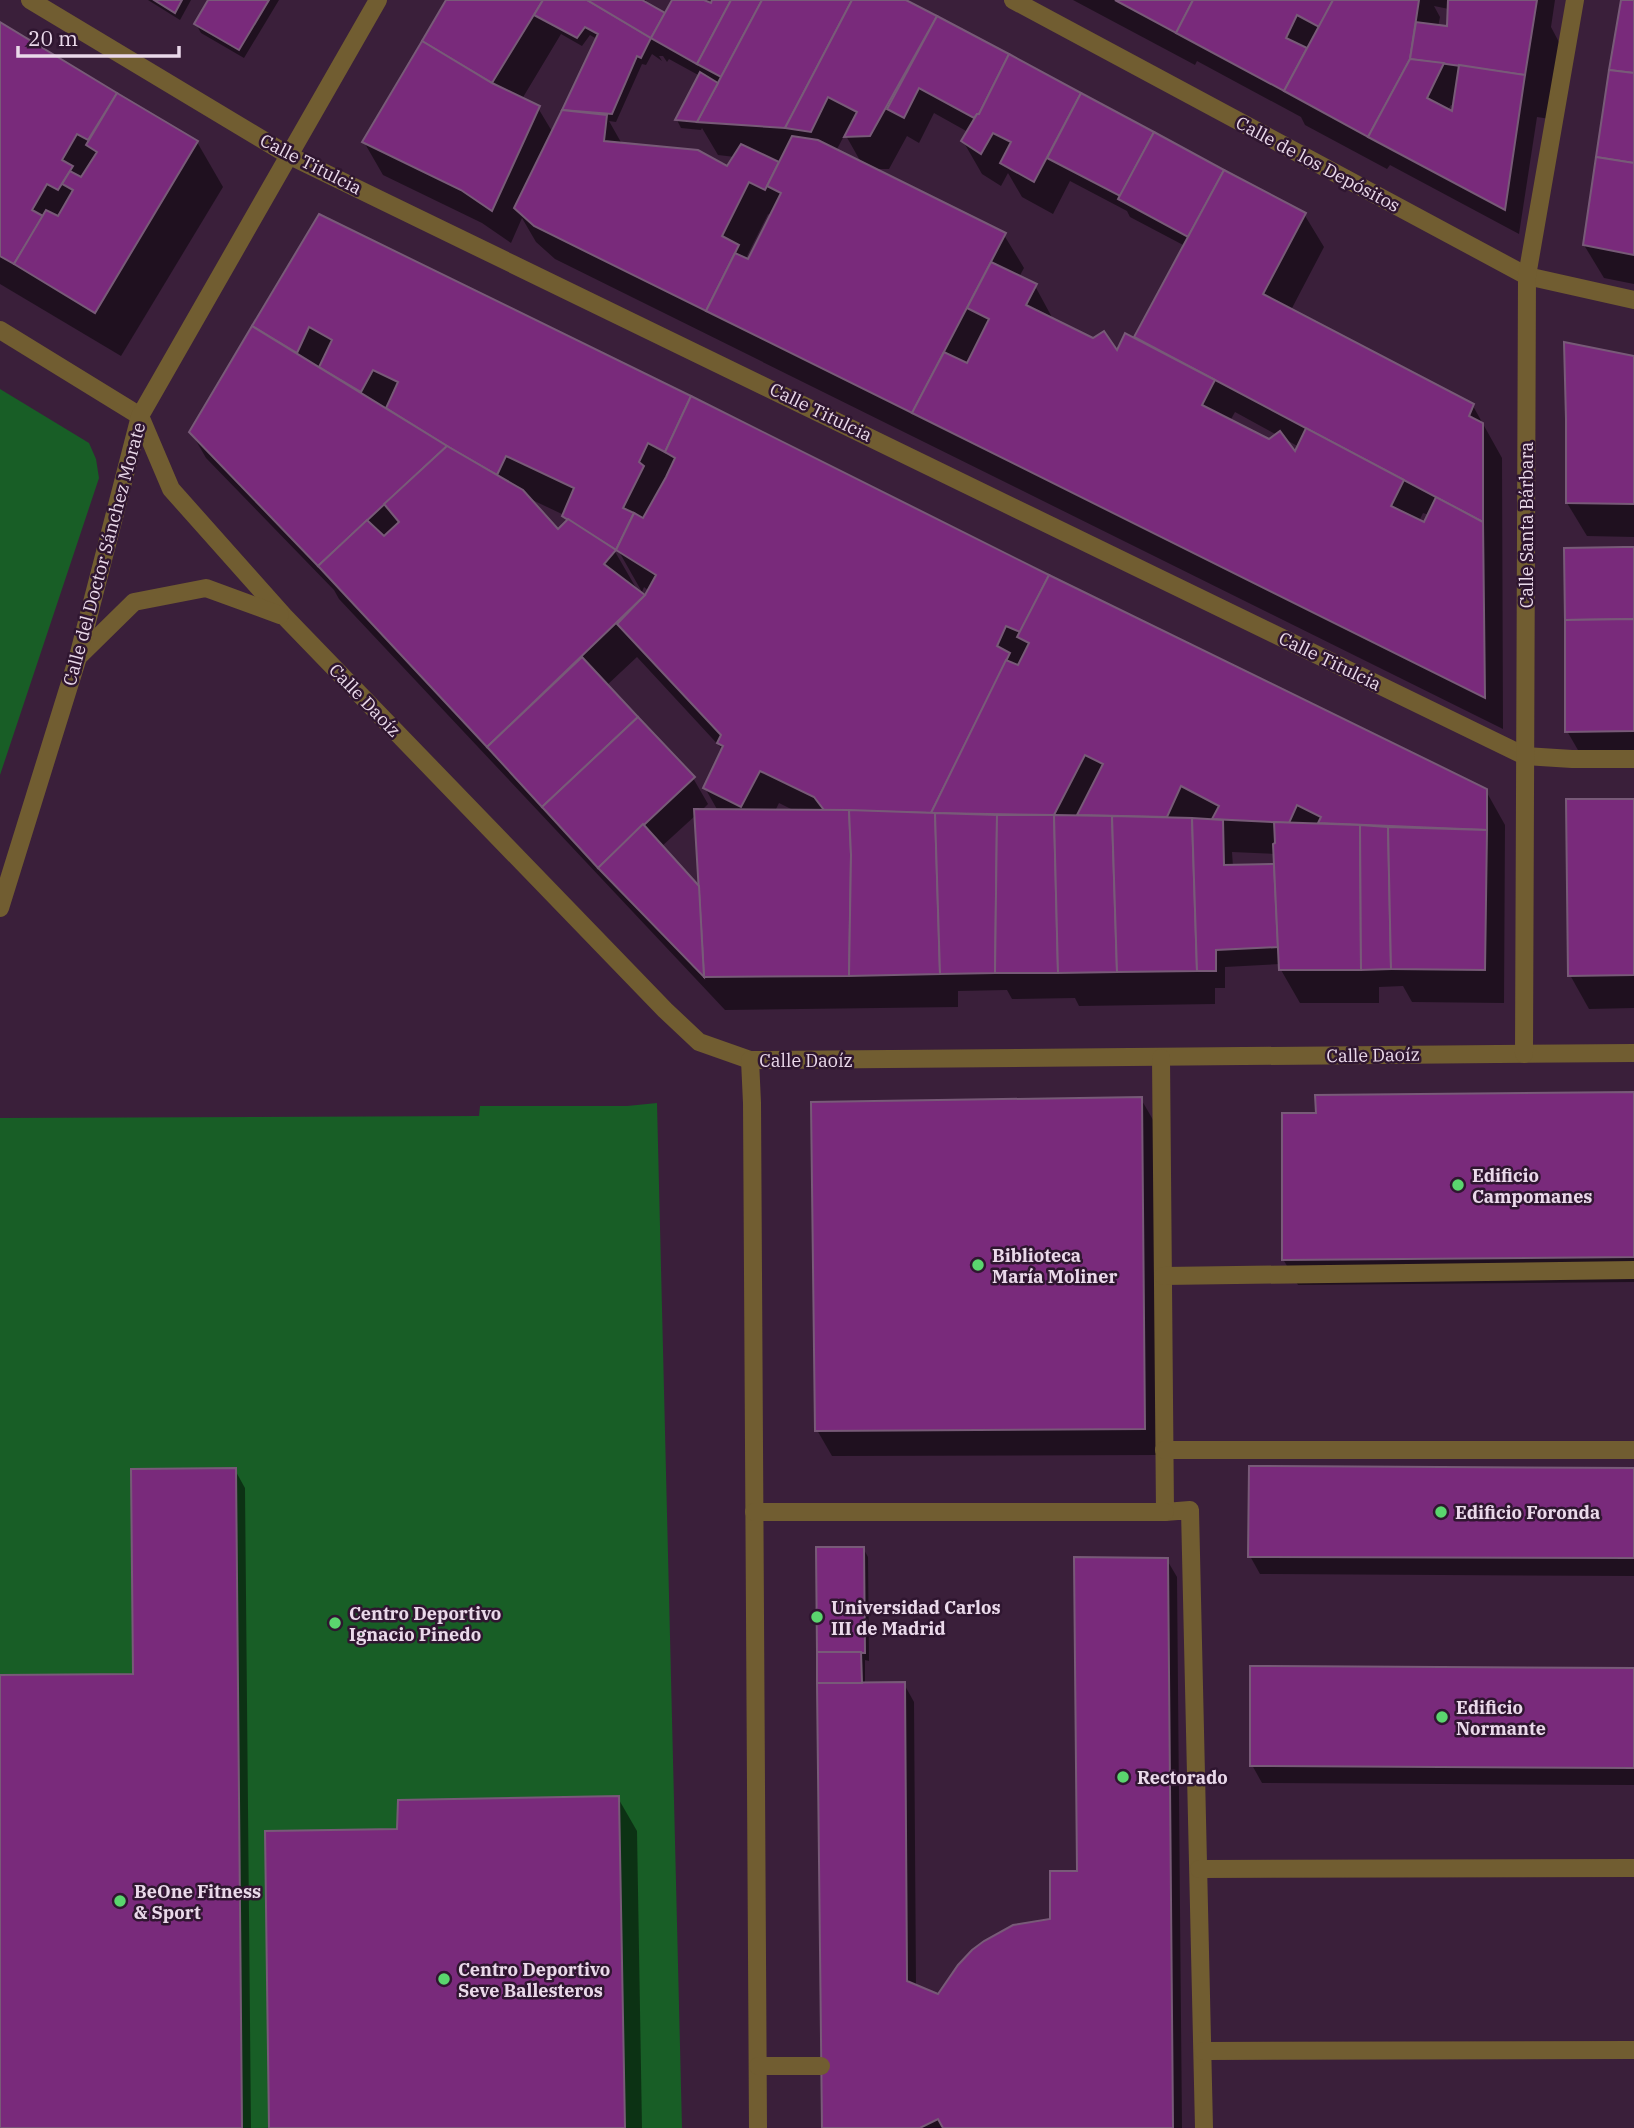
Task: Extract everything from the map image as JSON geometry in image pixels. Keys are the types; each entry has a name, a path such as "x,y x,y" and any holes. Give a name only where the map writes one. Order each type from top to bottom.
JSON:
{"street":[{"name":"Calle Titulcia","path":"30,0 288,155 1525,756 1634,759"},
{"name":"Calle del Doctor Sánchez Morate","path":"0,908 78,657 140,416 378,0"},
{"name":"Calle de los Depósitos","path":"1013,0 1527,276 1634,300"},
{"name":"Calle Santa Bárbara","path":"1524,1054 1527,276 1575,0"},
{"path":"0,330 140,416"},
{"name":"Calle Daoíz","path":"140,416 171,489 284,616 699,1042 750,1060 1634,1053"},
{"path":"78,657 134,602 206,588 284,616"},
{"path":"1161,1058 1165,1512"},
{"path":"750,1060 758,2128"},
{"path":"1163,1276 1634,1270"},
{"path":"1164,1450 1634,1450"},
{"path":"754,1512 1190,1510 1204,2128"},
{"path":"1199,1869 1634,1868"},
{"path":"1203,2051 1634,2050"},
{"path":"758,2066 821,2066"}],"green space":[{"path":"0,389 89,443 96,459 99,478 0,775"},
{"name":"Centro Deportivo Ignacio Pinedo","path":"657,1103 682,2128 0,2128 0,1118 479,1116 480,1106 627,1106"}],"building":[{"path":"154,0 182,0 175,13"},
{"path":"208,0 269,0 239,50 194,24"},
{"path":"446,0 543,0 492,83 422,41"},
{"path":"543,0 587,0 651,38 641,58 637,56 612,114 562,110 598,34 585,27 577,38 534,15"},
{"path":"587,0 642,0 665,13 651,38"},
{"path":"672,0 704,0 711,3 712,0 731,0 697,64 651,38"},
{"path":"731,0 762,0 721,77 697,64"},
{"path":"762,0 852,0 785,128 697,122"},
{"path":"852,0 906,0 937,16 870,136 844,137 857,112 828,97 811,132 785,128"},
{"path":"1115,0 1193,0 1176,33"},
{"path":"1193,0 1333,0 1319,27 1297,15 1286,38 1307,48 1284,91 1176,33"},
{"path":"1333,0 1419,0 1410,59 1368,137 1284,91"},
{"path":"1448,0 1537,0 1525,75 1410,59 1416,22 1447,26"},
{"path":"1621,0 1634,0 1634,73 1609,70"},
{"path":"937,16 1009,54 979,114 974,118 919,88 904,118 887,109"},
{"path":"0,22 117,93 88,140 77,134 62,160 73,166 58,190 47,184 32,210 43,216 14,264 0,256"},
{"path":"422,41 492,83 540,106 492,211 461,190 362,142"},
{"path":"1009,54 1081,93 1034,182 1000,163 1011,142 993,133 981,154 961,141 979,114"},
{"path":"1410,59 1444,63 1427,98 1452,111 1459,65 1525,75 1505,210 1368,137"},
{"path":"1609,70 1634,73 1634,163 1596,157"},
{"path":"700,72 718,83 697,122 675,120"},
{"path":"117,93 198,141 95,313 14,264 46,210 58,216 73,190 62,184 70,171 81,177 97,152 86,145"},
{"path":"1081,93 1154,132 1120,196 1047,158"},
{"path":"562,110 607,115 604,141 698,150 727,166 741,144 779,162 765,190 749,182 722,236 739,245 706,311 534,226 514,208"},
{"path":"1154,132 1224,170 1188,237 1118,199"},
{"path":"792,136 818,140 1006,233 912,413 706,311 735,253 748,259 781,193 767,186"},
{"path":"1596,157 1634,163 1634,255 1583,245"},
{"path":"1224,170 1306,213 1263,294 1474,404 1469,416 1483,423 1483,522 1134,337"},
{"path":"319,214 691,396 665,452 648,443 639,462 644,466 623,508 634,513 616,550 562,516 574,488 506,456 497,475 447,446 386,408 398,382 373,370 361,392 319,367 332,340 309,327 297,353 252,326"},
{"path":"991,262 1037,284 1026,305 1093,338 1104,331 1117,350 1125,333 1215,380 1202,405 1269,439 1280,431 1295,451 1306,428 1404,480 1391,506 1424,522 1436,497 1483,522 1485,698 912,413 944,352 967,363 989,319 967,308"},
{"path":"252,326 447,446 318,566 189,432"},
{"path":"1564,342 1634,356 1634,504 1566,503"},
{"path":"691,396 1049,575 1020,632 1006,626 997,646 1010,653 931,813 824,810 814,797 760,771 741,807 703,788 723,746 717,743 721,735 617,624 645,595 656,575 616,550 634,513 643,518 666,477 675,458 665,452"},
{"path":"447,446 523,490 558,529 568,519 616,550 604,564 645,595 487,747 318,566 367,520 384,536 399,522 384,504"},
{"path":"1634,547 1634,619 1565,620 1564,548"},
{"path":"1049,575 1487,789 1487,830 1318,823 1321,817 1297,805 1289,823 1212,819 1219,806 1181,786 1167,817 1077,815 1103,764 1085,755 1054,815 931,813 1006,660 1018,665 1029,643 1017,637"},
{"path":"1634,619 1634,731 1565,732 1565,620"},
{"path":"582,657 638,717 542,807 487,747"},
{"path":"638,717 695,777 598,868 542,807"},
{"path":"1566,799 1634,799 1634,975 1568,976"},
{"path":"694,809 849,810 849,976 704,977"},
{"path":"849,810 935,813 940,974 849,976"},
{"path":"935,813 997,815 995,973 940,974"},
{"path":"997,815 1054,815 1058,973 995,973"},
{"path":"1054,815 1112,816 1117,972 1058,973"},
{"path":"1112,816 1192,818 1197,971 1117,972"},
{"path":"1192,818 1223,820 1224,865 1274,864 1278,947 1216,950 1216,971 1197,971"},
{"path":"1274,822 1360,825 1361,970 1279,970"},
{"path":"643,824 699,886 704,977 598,868"},
{"path":"1360,825 1388,827 1391,969 1361,970"},
{"path":"1388,827 1487,830 1485,970 1391,969"},
{"name":"Edificio Campomanes","path":"1634,1092 1634,1257 1282,1260 1282,1113 1316,1113 1315,1095"},
{"name":"Biblioteca María Moliner","path":"1142,1097 1145,1429 815,1431 811,1102"},
{"name":"Edificio Foronda","path":"1249,1466 1634,1468 1634,1558 1248,1557"},
{"name":"BeOne Fitness & Sport","path":"236,1468 242,2128 0,2128 0,1675 133,1674 131,1469"},
{"path":"816,1547 864,1547 865,1653 817,1652"},
{"name":"Rectorado","path":"1074,1557 1168,1558 1173,2128 943,2128 938,2119 920,2128 822,2128 817,1683 905,1682 907,1981 938,1994 958,1965 984,1941 1013,1925 1050,1919 1050,1871 1077,1871"},
{"path":"817,1652 861,1652 862,1683 817,1683"},
{"name":"Edificio Normante","path":"1250,1666 1634,1668 1634,1768 1250,1766"},
{"name":"Centro Deportivo Seve Ballesteros","path":"619,1796 625,2128 269,2128 265,1831 397,1829 398,1800"}],"place":[{"name":"Edificio Campomanes","path":"1458,1185"},
{"name":"Biblioteca María Moliner","path":"978,1265"},
{"name":"Edificio Foronda","path":"1441,1512"},
{"name":"Universidad Carlos III de Madrid","path":"817,1617"},
{"name":"Centro Deportivo Ignacio Pinedo","path":"335,1623"},
{"name":"Edificio Normante","path":"1442,1717"},
{"name":"Rectorado","path":"1123,1777"},
{"name":"BeOne Fitness & Sport","path":"120,1901"},
{"name":"Centro Deportivo Seve Ballesteros","path":"444,1979"}]}
